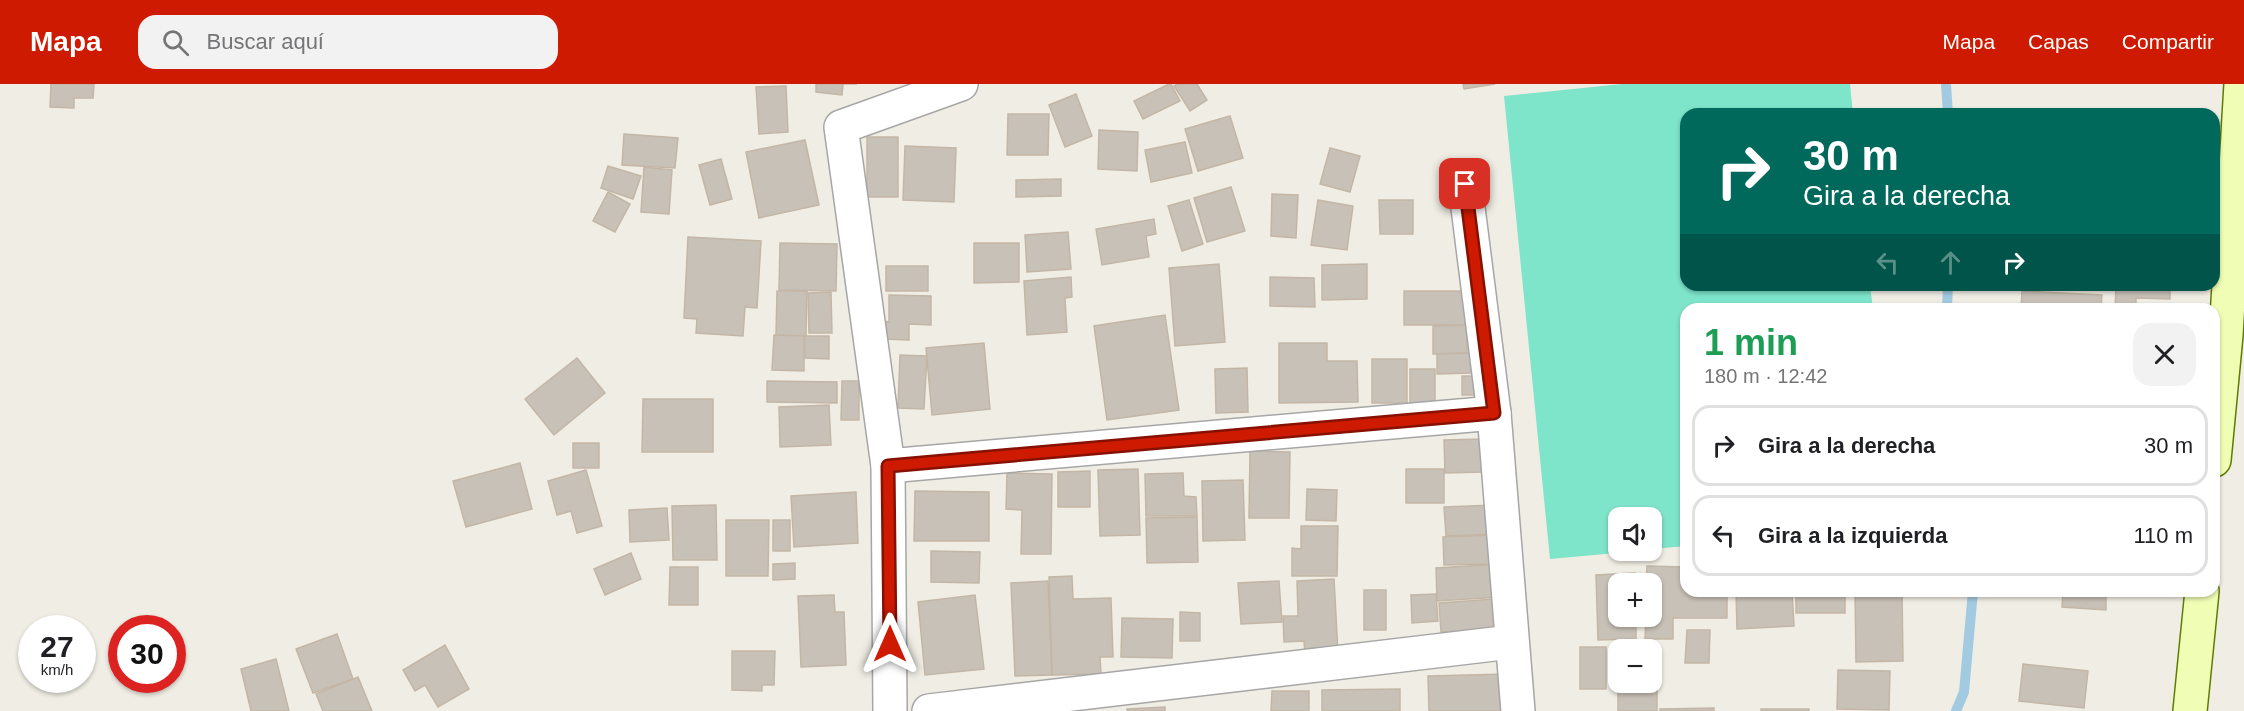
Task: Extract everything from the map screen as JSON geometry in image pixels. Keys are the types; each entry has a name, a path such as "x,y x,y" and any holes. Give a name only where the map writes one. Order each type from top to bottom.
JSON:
{"main road":[{"path":"2220,424 2235,334 2241,84"},
{"path":"2190,711 2201,597"}],"street":[{"path":"890,711 888,466 841,127 961,84"},
{"path":"1465,184 1494,413 1518,711"},
{"path":"888,466 1494,413"},
{"path":"929,711 1511,642"}],"green space":[{"path":"1622,84 1850,84 1852,108 1680,108 1680,291 1871,291 1872,303 1680,303 1680,547 1662,548 1662,507 1608,507 1608,554 1550,559 1504,96"}],"building":[{"path":"51,84 94,84 93,98 74,98 74,108 50,107"},
{"path":"816,84 843,84 842,95 816,92"},
{"path":"1169,84 1180,101 1143,119 1134,101"},
{"path":"1197,84 1207,100 1190,111 1174,86"},
{"path":"1463,84 1495,84 1464,89"},
{"path":"786,86 788,132 759,134 756,87"},
{"path":"1076,94 1092,136 1065,147 1049,105"},
{"path":"1008,114 1049,114 1048,155 1007,155"},
{"path":"1230,116 1243,158 1198,171 1185,129"},
{"path":"1099,130 1138,132 1137,171 1098,169"},
{"path":"624,134 678,138 675,168 622,165"},
{"path":"867,137 898,137 898,197 867,197"},
{"path":"805,140 819,205 759,218 746,152"},
{"path":"1185,142 1192,173 1151,182 1145,150"},
{"path":"905,146 956,148 954,202 903,200"},
{"path":"1330,148 1360,156 1350,192 1320,184"},
{"path":"721,159 732,199 710,205 699,165"},
{"path":"608,166 641,176 633,199 601,188"},
{"path":"644,167 672,170 669,214 641,212"},
{"path":"1061,179 1061,196 1016,197 1016,180"},
{"path":"1231,187 1245,231 1207,242 1194,198"},
{"path":"608,192 630,204 615,232 593,221"},
{"path":"1272,194 1298,195 1296,238 1271,236"},
{"path":"1189,200 1203,244 1182,251 1168,206"},
{"path":"1318,200 1353,206 1347,250 1311,245"},
{"path":"1379,200 1413,200 1413,234 1380,234"},
{"path":"1154,219 1156,234 1146,236 1149,257 1102,265 1096,229"},
{"path":"1068,232 1071,269 1027,272 1025,235"},
{"path":"688,237 761,241 757,308 745,307 743,336 696,333 697,319 684,318"},
{"path":"780,243 837,244 836,291 779,290"},
{"path":"974,243 1019,243 1019,282 974,283"},
{"path":"1219,264 1225,342 1175,346 1169,268"},
{"path":"1367,264 1367,299 1322,300 1322,265"},
{"path":"886,266 928,266 928,291 886,291"},
{"path":"1071,277 1072,297 1065,298 1067,332 1027,335 1024,281"},
{"path":"1270,277 1314,278 1315,307 1270,306"},
{"path":"777,291 807,291 806,336 776,335"},
{"path":"1404,291 1471,291 1471,325 1404,325"},
{"path":"2022,291 2102,295 2101,303 2021,303"},
{"path":"2116,291 2170,291 2170,299 2136,298 2136,303 2115,303"},
{"path":"831,292 832,333 809,333 808,293"},
{"path":"889,295 931,296 931,325 909,324 909,340 882,339 883,321 889,322"},
{"path":"1165,315 1179,410 1107,420 1094,326"},
{"path":"1467,325 1467,353 1433,354 1433,326"},
{"path":"774,335 804,336 804,371 772,370"},
{"path":"805,336 829,336 829,359 805,358"},
{"path":"984,343 990,409 932,415 926,348"},
{"path":"1279,343 1327,343 1327,361 1357,361 1358,402 1279,403"},
{"path":"1472,353 1472,373 1437,374 1437,354"},
{"path":"900,355 927,356 924,409 898,408"},
{"path":"577,358 605,393 554,435 525,399"},
{"path":"1372,359 1407,359 1407,403 1372,403"},
{"path":"1247,368 1248,412 1216,413 1215,369"},
{"path":"1410,369 1435,369 1435,403 1410,403"},
{"path":"1462,376 1480,376 1481,395 1462,395"},
{"path":"767,381 837,382 837,403 767,402"},
{"path":"842,381 859,381 859,420 841,420"},
{"path":"643,399 713,399 713,452 642,452"},
{"path":"829,405 831,445 780,447 779,407"},
{"path":"1482,439 1483,472 1445,473 1444,440"},
{"path":"573,443 599,443 599,468 573,468"},
{"path":"1250,451 1290,452 1289,518 1249,518"},
{"path":"520,463 532,509 466,527 453,481"},
{"path":"1138,469 1140,535 1100,536 1098,470"},
{"path":"1406,469 1444,469 1444,503 1406,503"},
{"path":"586,470 602,526 577,533 571,511 557,515 548,481"},
{"path":"1090,471 1090,507 1058,507 1058,472"},
{"path":"1007,473 1052,474 1051,554 1021,554 1022,510 1006,509"},
{"path":"1183,473 1184,496 1196,497 1197,516 1146,516 1145,474"},
{"path":"1243,480 1245,540 1203,541 1202,481"},
{"path":"1307,489 1337,490 1336,521 1306,520"},
{"path":"915,491 989,492 989,541 914,541"},
{"path":"856,492 858,543 794,547 791,496"},
{"path":"716,505 717,560 673,560 672,506"},
{"path":"1495,505 1496,534 1446,536 1444,507"},
{"path":"667,508 669,540 630,542 629,510"},
{"path":"1197,517 1198,562 1147,563 1146,518"},
{"path":"726,520 769,520 768,576 726,576"},
{"path":"773,520 790,520 790,551 773,551"},
{"path":"1301,526 1338,526 1337,576 1292,576 1292,548 1301,549"},
{"path":"1494,535 1494,564 1444,565 1443,537"},
{"path":"931,551 980,552 979,583 931,582"},
{"path":"631,553 641,579 605,595 594,569"},
{"path":"795,563 795,579 773,580 773,564"},
{"path":"1499,564 1501,597 1437,601 1436,568"},
{"path":"1647,566 1680,567 1680,597 1727,597 1727,618 1673,618 1673,639 1645,639 1646,627 1662,627 1662,573 1647,573"},
{"path":"670,567 698,567 698,605 669,605"},
{"path":"1608,574 1608,627 1636,627 1636,639 1598,640 1596,575"},
{"path":"1072,576 1073,599 1111,598 1113,657 1100,657 1101,674 1052,675 1049,577"},
{"path":"1334,579 1338,653 1305,654 1304,641 1284,642 1283,616 1298,616 1297,581"},
{"path":"1048,581 1052,675 1015,676 1011,583"},
{"path":"1279,581 1282,622 1241,624 1238,583"},
{"path":"1364,590 1386,590 1386,630 1364,630"},
{"path":"1436,594 1438,621 1412,623 1411,595"},
{"path":"834,595 835,612 844,612 846,665 801,667 798,596"},
{"path":"975,595 984,669 925,675 918,602"},
{"path":"1736,597 1792,597 1794,626 1737,629"},
{"path":"1796,597 1845,597 1845,613 1796,613"},
{"path":"1855,597 1902,597 1903,661 1856,662"},
{"path":"2063,597 2106,597 2106,610 2062,607"},
{"path":"1494,599 1496,628 1441,632 1439,603"},
{"path":"1180,612 1200,613 1200,641 1180,641"},
{"path":"1122,618 1173,619 1172,658 1121,657"},
{"path":"1687,630 1710,630 1709,663 1685,663"},
{"path":"337,634 353,679 313,693 296,649"},
{"path":"445,645 469,689 438,707 425,685 415,691 403,670"},
{"path":"1580,647 1606,647 1606,689 1580,689"},
{"path":"732,651 775,651 774,685 762,685 762,691 732,690"},
{"path":"276,659 289,711 251,711 241,669"},
{"path":"2023,664 2088,671 2084,708 2019,701"},
{"path":"1838,670 1890,671 1889,710 1837,709"},
{"path":"1507,674 1508,711 1429,711 1428,676"},
{"path":"358,677 372,711 323,711 316,694"},
{"path":"1400,689 1400,711 1322,711 1322,690"},
{"path":"1272,691 1309,691 1309,711 1271,711"},
{"path":"1618,693 1657,693 1657,711 1618,711"},
{"path":"1165,707 1165,711 1127,711 1127,709"},
{"path":"1714,708 1714,711 1660,711 1660,709"},
{"path":"1761,709 1809,709 1809,711 1761,711"}],"waterway":[{"path":"1946,84 1948,108"},
{"path":"1947,303 1948,291"},
{"path":"1956,711 1964,692 1972,597"}],"route":[{"path":"890,644 888,466 1494,413 1465,184"}]}
